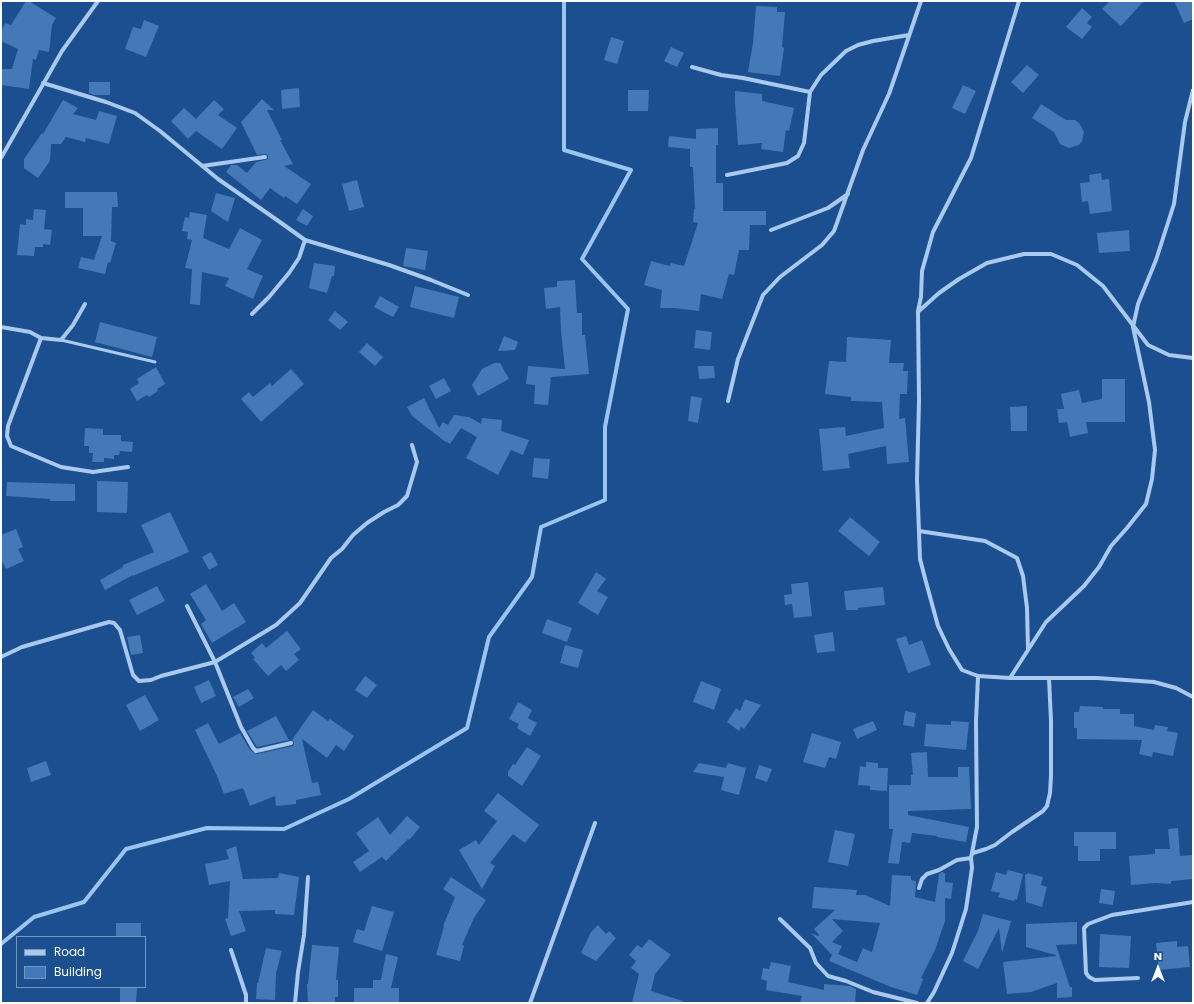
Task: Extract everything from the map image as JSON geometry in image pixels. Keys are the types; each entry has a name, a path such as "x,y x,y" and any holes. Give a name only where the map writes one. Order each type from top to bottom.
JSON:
{"street":[{"path":"1,158 62,50 98,1"},
{"path":"728,401 738,359 763,295 780,277 822,245 834,231 863,150 889,94 921,1"},
{"path":"1019,1 971,158 933,232 922,270 918,311 920,401 917,479 920,559 938,626 949,649 962,670 978,676 1010,678 1097,678 1154,682 1176,688 1193,697"},
{"path":"727,175 787,162 798,156 804,143 810,92 821,75 846,51 858,45 910,35"},
{"path":"692,67 721,75 810,92"},
{"path":"43,83 106,102 135,113 160,131 218,179 305,240 390,265 468,295"},
{"path":"1010,678 1046,622 1084,586 1099,567 1111,546 1146,504 1152,479 1155,450 1149,402 1133,327 1138,304 1156,260 1174,204 1185,122 1193,90"},
{"path":"202,166 265,157"},
{"path":"771,230 828,208 848,194"},
{"path":"252,314 269,297 289,273 299,258 305,240"},
{"path":"918,311 939,293 959,279 986,264 1024,254 1051,254 1078,264 1104,286 1133,327 1148,345 1169,355 1193,358"},
{"path":"1,327 30,332 41,338 61,340 73,326 85,304"},
{"path":"41,338 8,426 7,436 12,446 61,467 93,472 128,467"},
{"path":"1,657 22,647 109,622 114,623 120,630 133,675 140,681 151,680 216,662 276,625 300,603 331,558 342,549 353,535 367,523 398,505 407,496 416,462 412,444"},
{"path":"919,531 985,541 1017,558 1023,576 1027,608 1028,649"},
{"path":"187,606 216,662 252,748 256,751 291,743"},
{"path":"927,1003 934,992 952,953 966,909 972,868 971,858 977,827 976,721 978,676"},
{"path":"973,853 995,845 1043,811 1047,806 1052,776 1051,721 1048,678"},
{"path":"530,1003 595,823"},
{"path":"919,888 922,879 927,874 939,870 956,860 971,858"},
{"path":"295,1003 304,935 308,877"},
{"path":"1138,978 1095,980 1089,977 1086,973 1084,928 1088,924 1112,915 1193,902"},
{"path":"780,920 810,948 816,963 828,976 846,981 873,992 917,1003"},
{"path":"231,950 246,996 246,1003"}],"lane":[{"path":"61,340 155,362"}],"building":[{"path":"26,1 29,1 56,18 52,25 49,52 39,50 36,60 33,59 29,89 1,85 1,69 12,69 18,49 1,41 1,32 5,23 11,25"},
{"path":"1110,1 1144,1 1121,26 1102,9"},
{"path":"1174,1 1193,1 1193,19 1184,23"},
{"path":"756,6 777,7 777,12 785,12 782,47 784,48 780,76 748,72 753,43"},
{"path":"1082,8 1092,17 1087,23 1092,27 1082,39 1066,27"},
{"path":"144,20 159,26 146,57 125,49 133,27 141,29"},
{"path":"611,37 624,41 617,64 604,60"},
{"path":"671,47 684,53 677,67 664,61"},
{"path":"1027,65 1039,75 1023,93 1011,82"},
{"path":"89,82 110,82 110,95 94,95 89,93"},
{"path":"963,85 976,91 965,114 952,108"},
{"path":"299,88 300,107 282,109 281,90"},
{"path":"628,90 649,90 648,111 628,111"},
{"path":"735,91 762,94 762,101 794,108 789,131 786,130 783,152 761,149 762,143 738,145"},
{"path":"262,99 274,110 267,110 282,140 280,140 293,164 284,166 311,184 297,204 285,196 284,198 270,188 261,200 226,172 231,165 237,165 247,173 256,162 268,159 266,154 257,155 241,122"},
{"path":"63,100 78,108 73,114 96,120 99,111 117,116 109,144 86,138 85,142 66,137 61,144 51,144 50,161 38,178 24,168 24,159 42,133 43,134"},
{"path":"214,100 224,109 218,115 237,128 222,149 196,131 188,139 171,121 184,108 196,119"},
{"path":"1041,104 1066,120 1075,120 1079,123 1084,132 1082,141 1079,145 1069,148 1060,144 1054,132 1032,118"},
{"path":"718,128 718,145 716,145 716,183 723,183 723,211 766,211 766,225 750,225 749,250 739,250 734,275 729,274 722,299 701,294 699,311 660,308 662,290 644,285 651,261 670,266 671,263 684,266 698,223 693,222 695,209 693,167 690,167 690,149 668,147 669,136 696,139 696,129"},
{"path":"1101,173 1102,180 1109,179 1112,211 1090,214 1088,201 1082,202 1080,183 1090,182 1089,175"},
{"path":"357,180 364,207 349,211 342,184"},
{"path":"65,192 117,192 118,207 112,207 111,241 116,243 105,274 78,268 81,257 94,260 102,236 83,236 83,208 65,208"},
{"path":"216,193 235,198 228,222 211,211"},
{"path":"34,209 46,210 44,229 52,230 50,245 43,244 43,247 35,247 34,256 17,255 20,224 26,225 26,219 33,220"},
{"path":"303,209 313,216 307,226 296,220"},
{"path":"190,212 207,215 203,238 229,249 240,228 262,240 247,269 263,276 253,299 225,286 229,278 202,272 200,305 190,304 192,269 185,268 192,240 187,239 188,232 182,231 185,217 189,218"},
{"path":"1129,230 1130,251 1099,253 1097,233"},
{"path":"406,248 428,251 425,270 403,266"},
{"path":"314,263 335,266 334,276 332,276 327,293 309,288"},
{"path":"575,280 577,313 582,313 582,335 585,335 589,374 551,377 548,405 534,404 535,385 526,384 528,366 565,369 560,307 546,309 544,288 557,287 557,281"},
{"path":"415,286 459,297 454,318 410,307"},
{"path":"380,296 399,307 393,317 374,307"},
{"path":"335,311 348,322 340,330 328,320"},
{"path":"100,322 157,337 152,357 95,342"},
{"path":"696,330 712,332 710,350 694,348"},
{"path":"504,336 518,342 515,350 498,351"},
{"path":"847,337 891,340 889,363 904,363 903,371 908,371 907,394 900,394 899,419 905,418 909,462 887,464 886,446 848,454 850,468 823,471 819,429 845,427 846,436 884,428 882,402 851,401 851,397 825,394 829,361 846,362"},
{"path":"367,343 383,357 375,366 359,352"},
{"path":"494,363 500,363 509,379 478,396 472,385 482,369"},
{"path":"698,366 714,366 715,378 699,379"},
{"path":"156,367 165,384 149,397 147,395 137,401 130,389 139,383 137,379"},
{"path":"291,369 304,384 261,422 241,399 249,392 253,397 270,383 272,386"},
{"path":"444,378 451,391 436,399 429,386"},
{"path":"1102,379 1125,379 1125,422 1086,422 1088,433 1070,437 1067,422 1059,423 1057,409 1064,409 1061,394 1079,390 1082,403 1102,399"},
{"path":"691,396 702,398 698,423 688,421"},
{"path":"424,398 439,428 443,422 448,425 454,415 469,417 481,424 482,418 502,420 501,431 529,440 523,455 511,450 498,475 466,458 477,437 461,428 450,444 446,441 447,443 412,416 407,407"},
{"path":"1027,406 1027,431 1011,431 1010,407"},
{"path":"85,428 103,429 103,435 121,435 121,441 133,442 132,452 120,451 119,455 114,455 114,459 104,458 104,462 92,462 93,453 89,453 89,446 84,446"},
{"path":"534,458 550,459 548,479 532,477"},
{"path":"97,481 128,482 127,513 97,512"},
{"path":"7,482 75,484 75,501 50,501 50,499 6,496"},
{"path":"170,512 189,552 133,575 105,590 100,580 123,567 123,565 154,552 141,525"},
{"path":"850,517 880,542 869,556 838,531"},
{"path":"16,529 23,547 18,549 24,561 6,569 1,559 1,535"},
{"path":"211,552 218,565 209,570 202,557"},
{"path":"596,572 606,579 597,591 608,597 598,615 578,603"},
{"path":"808,582 812,616 794,618 792,604 785,605 784,595 792,594 791,584"},
{"path":"206,584 222,611 234,603 246,622 212,643 201,624 206,620 190,594"},
{"path":"157,586 165,601 137,615 129,600"},
{"path":"883,587 885,605 858,608 858,610 846,610 844,591"},
{"path":"547,619 572,628 567,642 542,633"},
{"path":"287,631 301,649 294,654 299,660 286,671 281,665 268,676 253,659 255,658 251,653 262,643 266,648"},
{"path":"833,632 835,651 817,653 814,635"},
{"path":"140,635 143,653 131,655 127,637"},
{"path":"906,636 909,645 922,640 931,665 908,673 896,639"},
{"path":"565,645 583,650 578,668 560,663"},
{"path":"365,676 377,685 367,698 355,690"},
{"path":"209,680 216,696 201,703 194,687"},
{"path":"701,681 721,689 714,710 693,702"},
{"path":"248,689 254,698 239,707 233,697"},
{"path":"145,695 159,720 140,731 126,705"},
{"path":"745,699 761,705 744,729 741,727 739,731 727,722 736,708 740,711"},
{"path":"518,702 532,710 528,718 537,723 530,736 517,728 519,724 509,719"},
{"path":"1080,706 1103,707 1103,709 1120,709 1120,714 1134,714 1134,726 1154,730 1155,725 1168,727 1167,731 1178,733 1173,756 1153,752 1152,757 1139,754 1142,740 1077,739 1077,728 1074,728 1074,712 1079,712"},
{"path":"313,710 328,721 330,719 354,736 344,751 336,745 327,758 302,739 312,783 318,782 321,795 296,800 296,804 276,806 275,796 250,806 243,788 224,794 195,730 208,723 219,744 240,733 250,750 257,754 293,746 294,743 292,740"},
{"path":"905,711 916,713 914,727 903,725"},
{"path":"276,716 289,740 257,747 247,731"},
{"path":"873,721 877,730 857,739 853,729"},
{"path":"951,721 969,722 966,750 924,746 926,724 951,725"},
{"path":"812,733 841,742 836,759 829,757 825,768 803,762"},
{"path":"527,747 541,756 522,786 508,776 508,772 513,764 515,765"},
{"path":"927,752 928,777 958,777 958,767 969,767 971,809 908,811 908,815 969,827 966,842 912,833 910,843 902,842 899,864 888,863 893,829 889,829 889,785 911,785 911,775 913,775 911,753"},
{"path":"46,761 51,775 31,782 27,768"},
{"path":"866,762 878,763 878,768 888,768 887,791 870,790 870,786 858,785 860,766 866,767"},
{"path":"699,763 726,768 728,763 746,768 739,795 721,790 724,777 693,772"},
{"path":"759,765 772,769 767,782 755,778"},
{"path":"498,793 539,825 525,843 513,834 490,863 495,866 482,889 459,850 476,840 479,845 497,821 484,811"},
{"path":"407,816 420,827 409,840 408,839 386,861 382,857 360,872 353,862 369,851 356,833 378,817 390,835"},
{"path":"1178,828 1180,856 1193,855 1193,879 1171,881 1171,884 1155,883 1131,885 1129,856 1155,854 1155,849 1170,849 1168,829"},
{"path":"835,830 855,834 848,866 828,862"},
{"path":"1074,832 1116,832 1116,849 1100,849 1100,861 1078,861 1078,846 1074,846"},
{"path":"236,846 243,879 278,878 279,873 299,877 294,915 275,914 275,910 239,911 246,931 231,936 225,919 228,918 230,881 209,885 205,864 229,859 226,850"},
{"path":"1008,870 1023,874 1017,900 1015,899 1014,901 998,897 1000,893 991,891 996,872 1006,875"},
{"path":"942,872 945,873 945,882 953,883 951,899 945,898 945,921 935,950 921,978 923,979 917,995 891,987 829,961 832,955 811,933 818,936 819,935 814,929 835,910 812,908 814,887 857,890 856,895 865,895 890,906 892,875 911,876 911,880 916,881 915,897 935,902 939,874","holes":["832,919 880,923 872,952 863,948 857,962 838,954 842,946 832,942 843,931"]},
{"path":"1027,873 1043,877 1041,885 1047,887 1042,907 1026,902 1025,874 1027,875"},
{"path":"451,877 486,900 474,918 462,945 464,946 460,961 436,955 443,926 455,897 443,889"},
{"path":"1101,889 1115,891 1113,905 1099,903"},
{"path":"372,906 394,912 382,951 353,942 357,929 364,931"},
{"path":"983,914 1011,921 1002,953 999,928 978,969 963,961 978,931"},
{"path":"1077,922 1077,944 1056,945 1070,987 1072,987 1072,997 1057,998 1057,983 1031,992 1007,994 1003,962 1056,956 1026,947 1026,924"},
{"path":"116,923 141,923 141,936 116,936"},
{"path":"598,925 606,934 609,931 616,938 596,961 581,953 591,932"},
{"path":"1100,934 1131,936 1129,968 1099,967"},
{"path":"649,939 671,955 655,974 651,991 683,1001 683,1003 632,1003 639,974 631,968 636,961 629,955 637,945 642,948"},
{"path":"1177,941 1177,947 1188,946 1190,967 1159,970 1156,943"},
{"path":"312,945 339,947 336,980 338,980 338,997 335,997 335,1003 308,1003 307,984"},
{"path":"266,948 282,951 276,973 275,1000 256,999 257,983"},
{"path":"386,954 398,957 391,988 399,988 399,1003 354,1003 354,988 373,988 373,980 381,980"},
{"path":"771,962 791,966 788,982 824,990 824,984 850,986 856,989 855,1003 800,1003 802,996 766,990 767,981 761,979 763,968 769,969"},
{"path":"120,988 137,988 136,1003 120,1003"}],"waterway":[{"path":"1,944 34,917 84,902 126,849 207,828 284,829 349,799 467,728 489,637 532,577 541,527 605,500 605,427 628,309 582,259 631,170 564,150 564,1"}]}
